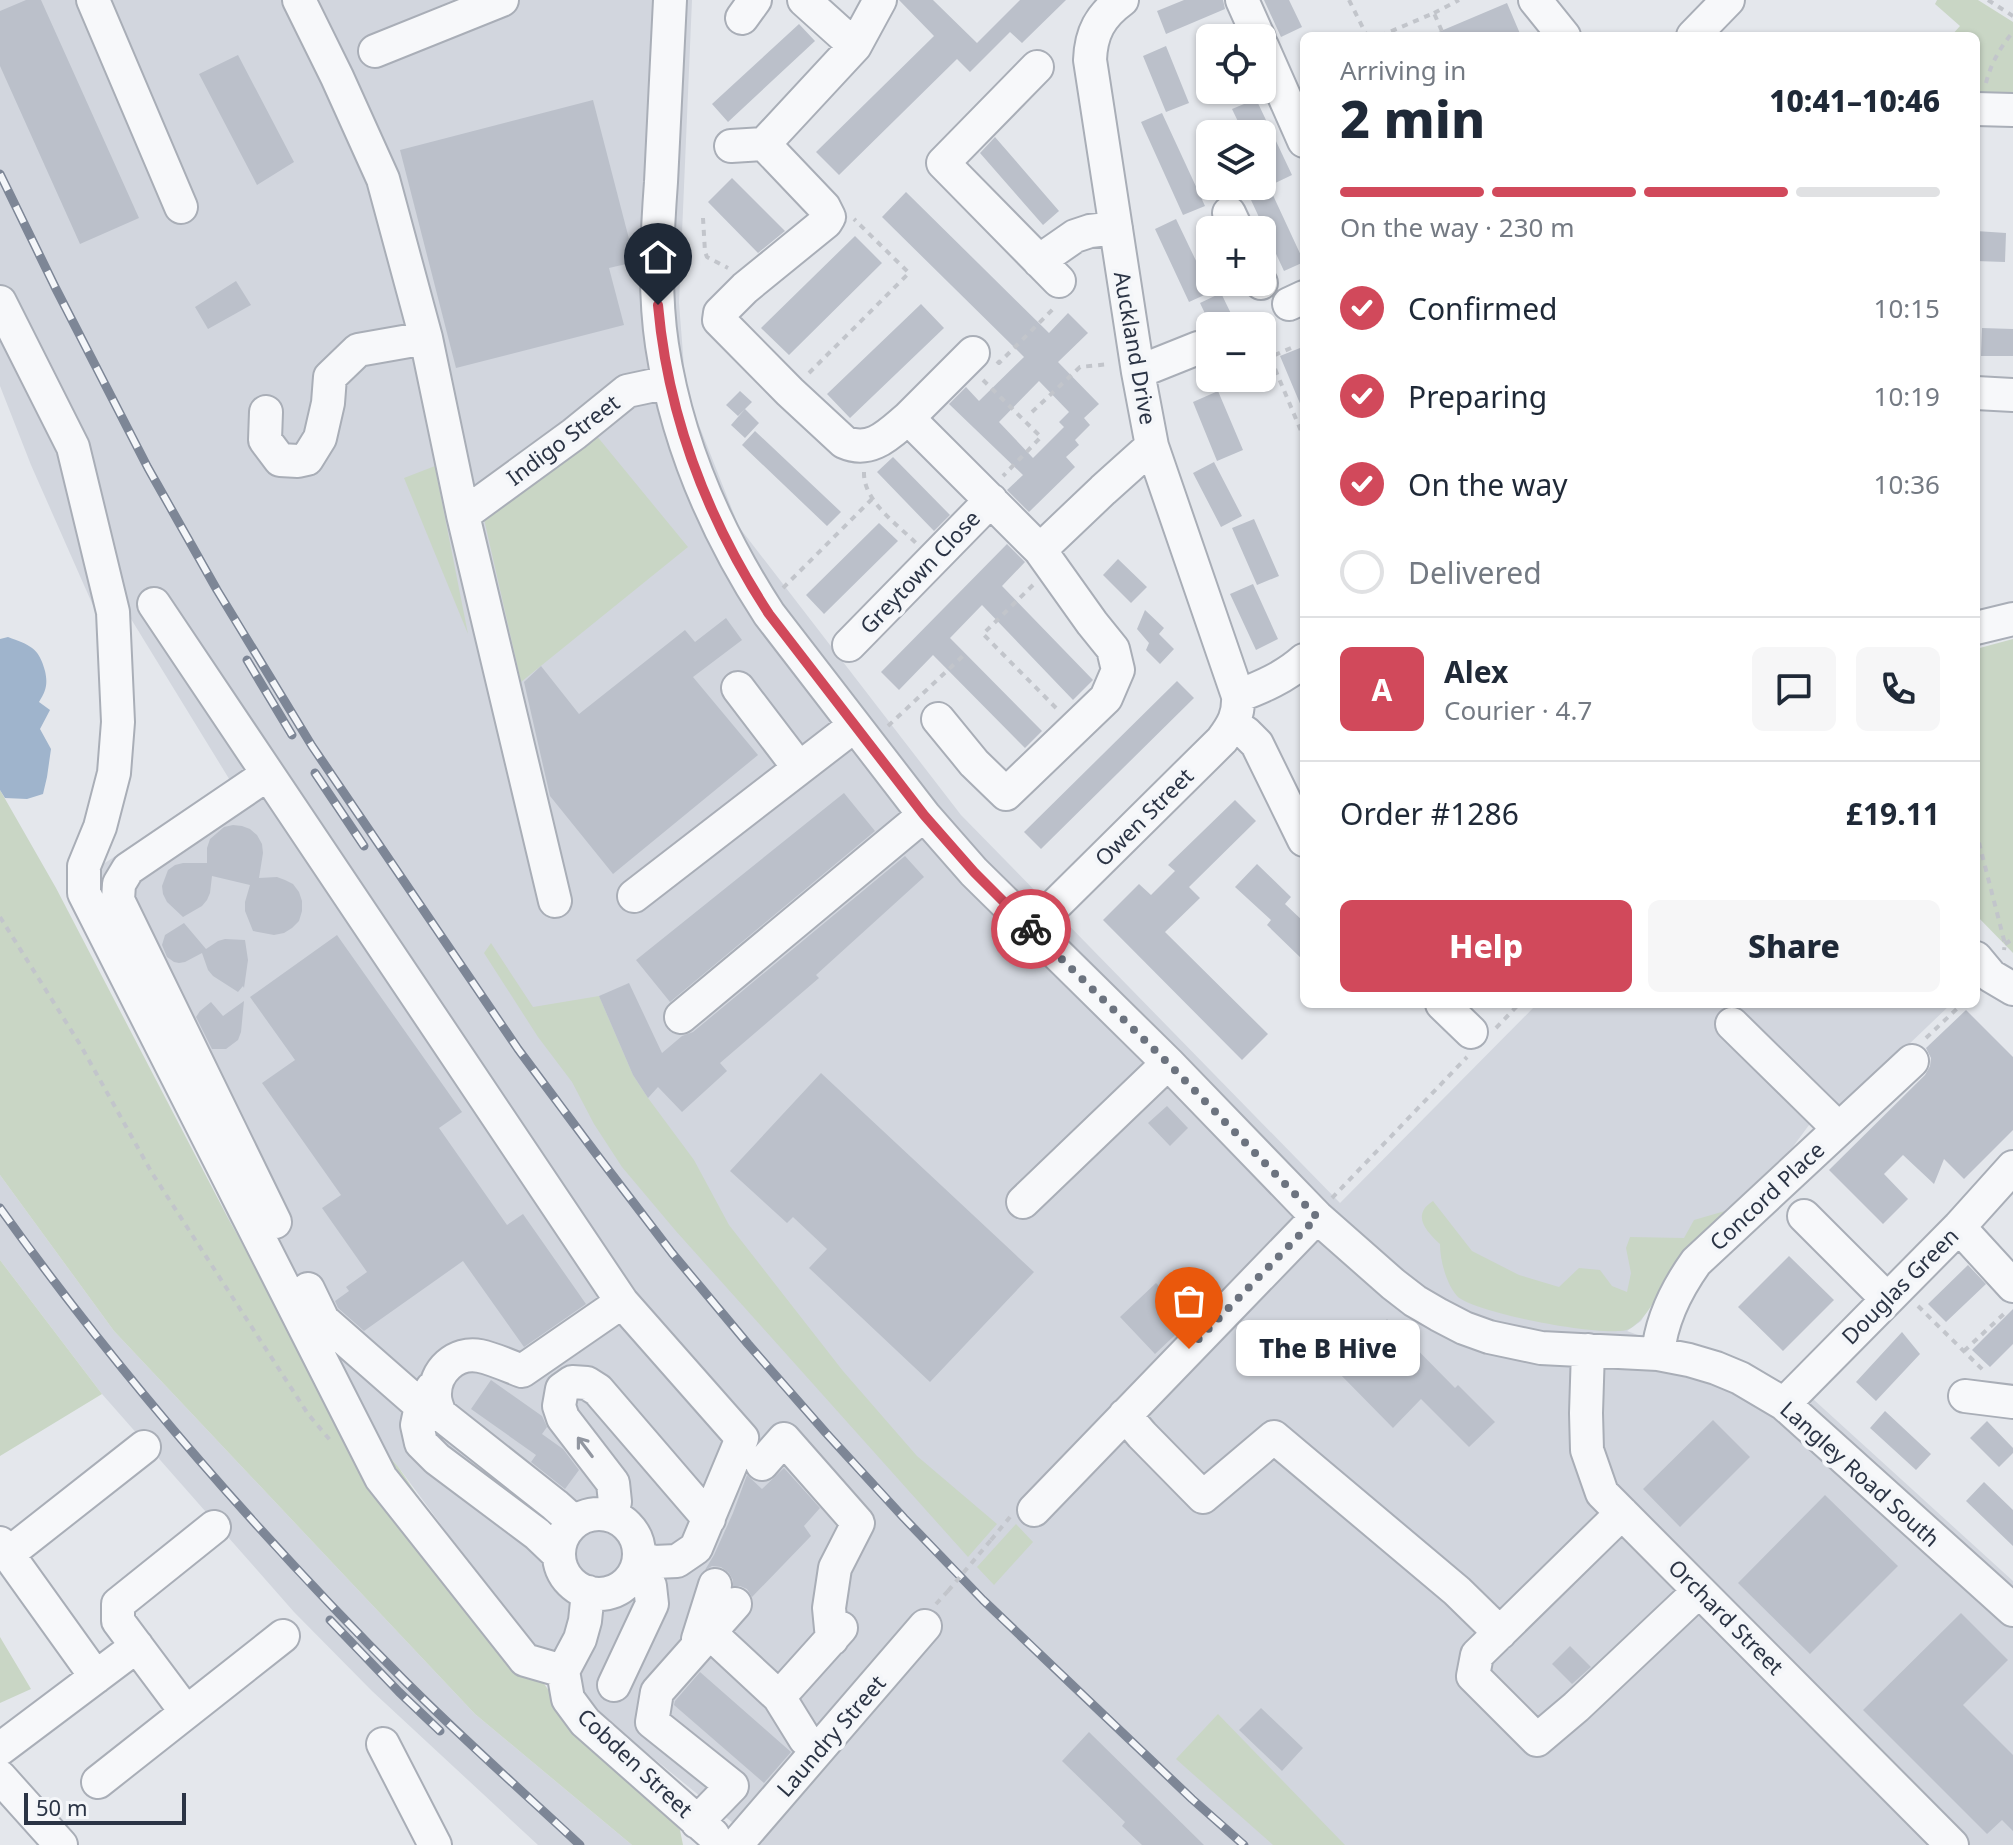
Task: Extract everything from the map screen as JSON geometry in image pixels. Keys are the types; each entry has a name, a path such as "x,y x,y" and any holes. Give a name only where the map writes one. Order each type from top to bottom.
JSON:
{"street":[{"path":"93,0 181,207"},
{"path":"299,0 383,179 426,338 463,515 555,901"},
{"path":"375,51 502,0"},
{"name":"Langley Road South","path":"670,0 657,265 662,344 682,433 710,509 760,601 924,815 974,872 1168,1063 1317,1217 1404,1292 1464,1328 1515,1343 1541,1348 1658,1354 1716,1368 1751,1384 1784,1404 2013,1610"},
{"path":"804,0 855,46"},
{"path":"731,146 764,144 855,46 880,0"},
{"name":"Auckland Drive","path":"1122,0 1103,16 1097,26 1090,48 1090,60 1152,446 1236,711 1246,733 1257,744 1300,832"},
{"path":"1242,0 1253,24"},
{"path":"1535,0 1561,32"},
{"path":"1697,32 1728,0"},
{"path":"1037,67 943,163 1049,271 1075,236 1116,228"},
{"path":"1276,78 1300,132"},
{"path":"764,144 804,185 829,217 750,284 720,313 719,320 790,392 844,442 854,447 880,442 969,357"},
{"path":"0,302 73,447 113,612 118,722 114,773 100,827 84,866 84,893 381,1478 525,1660 563,1671 580,1639 588,1592"},
{"path":"266,412 265,440 280,460 307,459 320,438 330,377 358,350 426,338"},
{"path":"1137,367 1196,349"},
{"name":"Indigo Street","path":"463,515 627,391 669,382"},
{"path":"1980,393 2013,395"},
{"path":"908,418 1046,558 1113,649 1118,670 1106,698 1006,794 974,763 938,719"},
{"path":"1046,558 1103,490 1152,446"},
{"name":"Greytown Close","path":"849,645 988,497"},
{"path":"154,604 622,1302 742,1438 696,1548 685,1557 666,1563 639,1562"},
{"path":"1980,627 2013,619"},
{"path":"1236,711 1261,688 1300,670"},
{"path":"738,688 799,768"},
{"name":"Owen Street","path":"1031,929 1222,740 1236,711"},
{"path":"634,896 799,768 861,735"},
{"path":"268,774 128,869 119,884 118,900 323,1320 429,1392 440,1414 574,1522"},
{"path":"681,1017 924,815"},
{"path":"1990,951 1991,976 2013,989"},
{"path":"1446,1008 1478,1039"},
{"path":"1732,1024 1839,1129"},
{"name":"Concord Place","path":"1658,1354 1672,1301 1696,1262 1912,1061"},
{"path":"1023,1202 1168,1063"},
{"name":"Douglas Green","path":"1784,1404 1959,1227 2013,1167"},
{"path":"1804,1216 1893,1293"},
{"path":"1034,1510 1317,1217"},
{"path":"1959,1227 2013,1286"},
{"path":"559,1555 537,1534 437,1459 421,1443 417,1425 429,1392 444,1368 459,1356 479,1356 522,1371 622,1302"},
{"name":"Orchard Street","path":"1588,1350 1587,1450 1602,1493 1952,1845"},
{"path":"610,1515 615,1502 613,1483 563,1418 559,1406 562,1389 572,1382 587,1383 598,1390 709,1519"},
{"path":"1965,1396 2006,1401"},
{"path":"1125,1415 1203,1497 1274,1437 1457,1591 1500,1633"},
{"path":"762,1464 784,1439 858,1523 835,1568 829,1608 837,1634 779,1697"},
{"path":"96,1677 4,1549 144,1447"},
{"path":"614,1685 652,1604 650,1586 639,1562 639,1543 633,1530 623,1520 597,1513 574,1522 560,1543 561,1567 567,1578 576,1587 588,1592 602,1594 615,1591 627,1583 639,1562"},
{"path":"1622,1513 1477,1655 1473,1676 1537,1740 1699,1591"},
{"path":"186,1712 118,1621 118,1604 214,1527"},
{"path":"697,1822 732,1786 652,1722 657,1692 702,1641 725,1595"},
{"name":"Laundry Street","path":"736,1845 930,1616"},
{"path":"98,1782 283,1636"},
{"path":"702,1641 779,1697 805,1739"},
{"path":"0,1749 137,1646"},
{"name":"Cobden Street","path":"563,1671 568,1699 585,1722 725,1845"},
{"path":"383,1744 435,1845"},
{"path":"0,1777 61,1845"}],"path":[{"path":"1349,0 1365,32"},
{"path":"1389,32 1459,0"},
{"path":"1988,0 2013,16"},
{"path":"1434,13 1442,32"},
{"path":"1991,109 1984,91 1990,67 2013,32"},
{"path":"703,218 707,257 750,284"},
{"path":"790,392 909,273 854,219"},
{"path":"969,357 989,355 999,363 1066,296 1049,271"},
{"path":"1291,348 1270,357 1300,428"},
{"path":"969,357 1041,437 988,497"},
{"path":"1032,412 1080,367 1137,367"},
{"path":"864,446 864,483 872,499 933,559"},
{"path":"760,601 787,585 872,499"},
{"path":"1046,558 983,634 1075,728"},
{"path":"861,735 965,654"},
{"path":"1980,865 1990,951 2013,939"},
{"path":"0,917 81,1046 168,1198 308,1414 335,1446"},
{"path":"1317,1217 1478,1039 1514,1008"},
{"path":"1912,1061 1911,1054 1958,1008"},
{"path":"1893,1293 1964,1351 2001,1388 2006,1401"},
{"path":"1964,1351 2013,1305"},
{"path":"930,1616 1001,1529"}],"shaded area":[{"path":"0,0 692,0 679,303 686,392 739,527 961,815 1340,1203 1533,1008 1947,1008 1837,1113 1812,1121 1792,1148 1725,1211 1676,1263 1641,1321 1627,1331 1813,1399 2013,1581 2013,1845 754,1845 755,1841 554,1677 399,1468 308,1361 229,1220 72,884 231,782 128,614 95,610 0,386"},
{"path":"0,1175 114,1331 475,1714 632,1845 538,1845 372,1691 294,1612 102,1394 0,1260"}],"green space":[{"path":"1937,0 1978,0 2013,22 2013,99 1980,97 1980,32 1955,32 1960,26 1935,4"},
{"path":"596,435 688,547 521,682 484,519"},
{"path":"435,467 468,634 404,478"},
{"path":"2013,639 2013,953 1980,919 1980,648"},
{"path":"0,790 56,888 229,1220 308,1361 399,1468 547,1688 680,1830 683,1845 632,1845 475,1714 114,1331 0,1175"},
{"path":"491,943 533,1007 599,996 633,1075 694,1160 729,1225 843,1371 917,1456 997,1524 968,1557 622,1167 572,1082 538,1037 484,953"},
{"path":"1433,1201 1472,1251 1519,1275 1559,1287 1579,1268 1600,1270 1612,1286 1627,1292 1631,1273 1626,1248 1630,1237 1684,1238 1694,1220 1725,1211 1681,1258 1643,1317 1629,1329 1617,1331 1513,1317 1468,1303 1457,1296 1444,1271 1440,1244 1423,1223 1423,1212"},
{"path":"0,1260 102,1394 0,1456"},
{"path":"1016,1524 1033,1542 994,1585 977,1567"},
{"path":"0,1637 31,1689 0,1703"},
{"path":"1218,1714 1345,1845 1273,1845 1176,1759"}],"water":[{"path":"8,637 27,645 40,657 46,684 39,702 50,710 40,729 51,749 43,794 27,799 5,798 0,790 0,639"}],"building":[{"path":"26,0 41,0 139,218 80,244 0,66 0,11"},
{"path":"899,0 933,0 977,43 1020,0 1066,0 1022,43 1010,32 970,72 957,59 839,175 816,152 934,36"},
{"path":"1184,0 1223,0 1225,9 1166,34 1157,11"},
{"path":"1264,0 1289,0 1302,27 1281,37"},
{"path":"1507,3 1519,32 1438,32"},
{"path":"799,24 815,41 728,122 712,104"},
{"path":"1166,46 1189,103 1166,112 1143,56"},
{"path":"238,55 294,162 257,185 199,74"},
{"path":"593,100 635,262 609,268 624,325 456,368 400,150"},
{"path":"1244,104 1258,104 1266,120 1237,120 1232,109"},
{"path":"1162,113 1196,187 1196,200 1202,200 1205,206 1183,215 1141,122"},
{"path":"995,137 1059,211 1043,225 980,153"},
{"path":"1276,141 1292,175 1276,183"},
{"path":"732,178 785,231 758,253 708,202"},
{"path":"906,192 1049,333 1068,313 1088,333 1058,362 1099,404 1084,418 1090,425 1075,440 1079,445 1066,457 1075,467 1029,512 1007,490 1023,475 949,404 966,387 979,401 1024,357 882,217","holes":["1039,381 1069,412 1059,422 1064,427 1033,458 999,422"]},
{"path":"1251,200 1275,200 1300,253 1300,264 1284,271 1276,254 1276,216 1258,216"},
{"path":"1176,219 1196,261 1196,296 1202,296 1189,302 1155,229"},
{"path":"1980,231 2006,233 2005,262 1980,261"},
{"path":"855,236 882,263 789,355 761,328"},
{"path":"236,281 251,305 208,329 195,307"},
{"path":"1222,296 1230,312 1204,312 1200,303"},
{"path":"921,304 944,328 850,418 827,394"},
{"path":"1982,328 2013,329 2013,356 1981,356"},
{"path":"1300,348 1300,404 1280,356"},
{"path":"740,391 752,402 738,416 726,405"},
{"path":"1218,392 1243,450 1217,461 1193,402"},
{"path":"745,409 759,423 745,438 731,425"},
{"path":"755,431 841,512 827,526 742,445"},
{"path":"893,457 950,515 934,531 877,472"},
{"path":"1214,462 1242,516 1221,527 1193,473"},
{"path":"1254,519 1279,576 1257,585 1232,528"},
{"path":"879,523 898,541 824,614 806,595"},
{"path":"1007,544 1025,562 1002,586 1093,680 1073,700 982,605 950,638 1042,731 1025,748 933,655 899,690 881,672"},
{"path":"1118,559 1147,587 1131,603 1103,575"},
{"path":"1253,584 1278,639 1256,650 1230,594"},
{"path":"1145,610 1164,628 1159,634 1174,649 1160,664 1146,650 1149,643 1137,629"},
{"path":"726,618 742,640 693,677 758,755 613,874 550,796 524,682 541,666 579,714 685,630 695,642"},
{"path":"1177,681 1194,698 1041,849 1024,832"},
{"path":"844,793 875,831 670,1002 636,960"},
{"path":"1235,800 1256,821 1189,887 1200,898 1165,932 1268,1034 1242,1060 1103,920 1139,884 1151,895 1175,871 1168,865"},
{"path":"233,825 250,829 262,844 259,878 277,877 293,884 299,892 302,911 299,921 284,933 274,935 253,931 245,911 250,885 212,876 207,900 183,917 163,894 162,886 168,870 183,863 207,863 210,839 224,827"},
{"path":"905,856 924,877 816,975 819,978 720,1063 727,1071 682,1112 658,1087 648,1098 633,1075 599,996 629,983 662,1053 682,1036 693,1032"},
{"path":"1257,864 1291,897 1285,904 1300,918 1300,957 1267,925 1271,920 1235,887"},
{"path":"184,923 206,949 225,939 245,940 248,960 244,988 238,992 213,976 202,953 179,963 167,957 162,945 165,935"},
{"path":"337,935 462,1112 439,1128 507,1225 523,1214 586,1304 524,1347 463,1261 364,1331 338,1308 335,1301 349,1291 346,1287 367,1272 322,1208 341,1195 262,1083 295,1060 250,997"},
{"path":"244,1001 238,1040 226,1049 212,1049 196,1017 200,1011 211,1002 223,1016"},
{"path":"1966,1010 2013,1057 2013,1130 1964,1179 1944,1159 1934,1184 1903,1155 1884,1174 1908,1199 1883,1224 1829,1170 1925,1075 1931,1058 1926,1048"},
{"path":"821,1073 1034,1272 930,1382 809,1268 827,1249 793,1217 787,1223 730,1171"},
{"path":"1167,1106 1188,1128 1170,1146 1148,1123"},
{"path":"1789,1256 1834,1300 1783,1351 1738,1307"},
{"path":"1968,1265 1986,1284 1946,1322 1928,1304"},
{"path":"1156,1283 1191,1320 1155,1354 1120,1317"},
{"path":"2013,1309 2013,1344 1990,1367 1972,1350"},
{"path":"1387,1319 1455,1388 1458,1385 1495,1422 1469,1447 1421,1399 1393,1428 1336,1370"},
{"path":"1902,1332 1920,1354 1876,1401 1856,1382"},
{"path":"491,1380 542,1416 547,1427 542,1434 563,1449 579,1470 565,1489 531,1462 536,1455 471,1409"},
{"path":"1885,1411 1931,1454 1916,1470 1870,1428"},
{"path":"1713,1420 1750,1457 1680,1527 1643,1489"},
{"path":"1987,1421 2013,1448 2013,1453 1999,1467 1970,1438"},
{"path":"784,1468 820,1508 804,1526 811,1536 752,1597 747,1589 733,1586 729,1573 721,1567 712,1566 705,1570 733,1513 747,1475 762,1489"},
{"path":"1984,1482 2013,1510 2013,1546 1966,1501"},
{"path":"1825,1495 1898,1566 1810,1654 1738,1583"},
{"path":"1961,1613 2008,1660 1963,1705 2013,1755 2013,1831 2002,1820 1987,1834 1863,1710"},
{"path":"1570,1646 1591,1667 1572,1684 1552,1664"},
{"path":"700,1672 791,1752 764,1783 674,1705"},
{"path":"1261,1708 1303,1748 1282,1771 1239,1730"},
{"path":"1089,1732 1204,1845 1142,1845 1122,1826 1125,1822 1062,1761"}],"railway":[{"path":"0,174 148,468 217,590 312,746 518,1049 672,1253 826,1433 983,1600 1244,1845"},
{"path":"247,660 292,735"},
{"path":"315,773 364,846"},
{"path":"0,1208 143,1394 298,1571 407,1683 580,1845"},
{"path":"330,1620 440,1731"}],"way so far":[{"path":"1031,929 1168,1063 1317,1217 1189,1349"}],"place":[{"name":"The B Hive","path":"1189,1349"}],"route":[{"path":"658,305 669,382 682,433 710,509 747,580 769,614 924,815 974,872 1031,929"}]}
